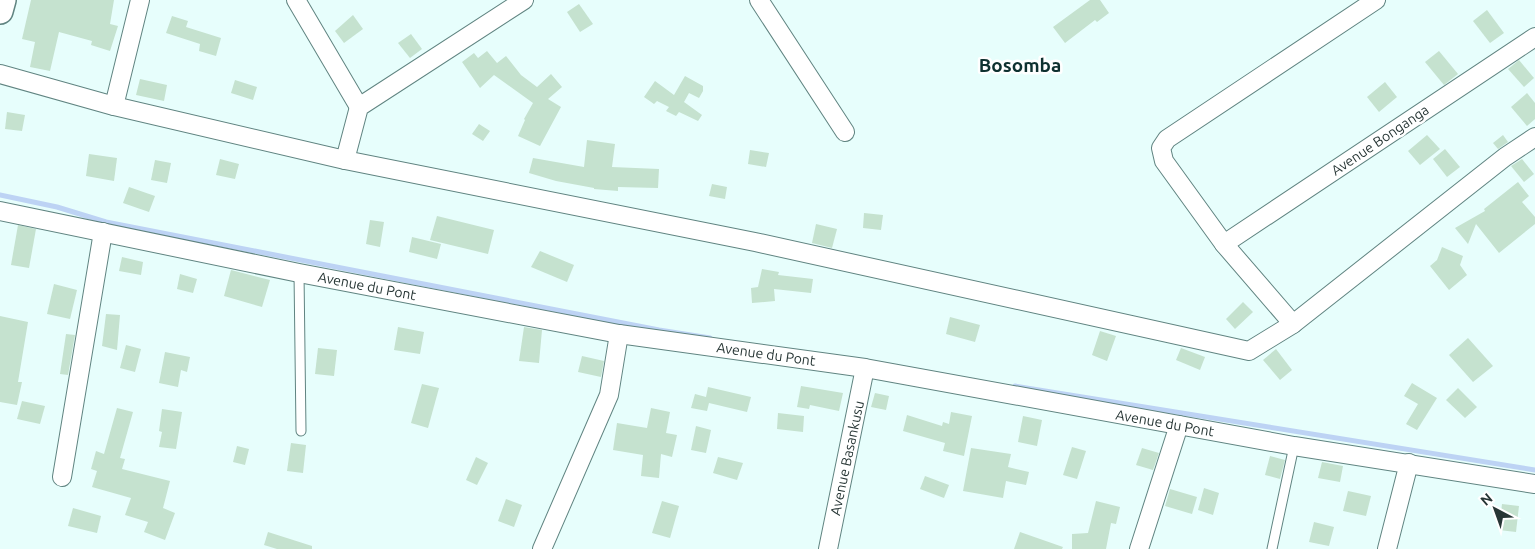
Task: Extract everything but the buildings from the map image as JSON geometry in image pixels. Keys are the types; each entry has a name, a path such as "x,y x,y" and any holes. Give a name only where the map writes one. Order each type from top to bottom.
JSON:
{"street":[{"path":"0,11 3,0"},
{"path":"114,106 140,0"},
{"path":"296,0 359,107"},
{"path":"345,160 359,107 524,0"},
{"path":"760,0 845,132"},
{"path":"1293,324 1224,244 1164,161 1161,148 1167,140 1376,0"},
{"name":"Avenue Bonganga","path":"1224,244 1535,37"},
{"path":"0,74 114,106 345,160 754,242 1250,351 1293,324 1505,157 1535,137"},
{"name":"Avenue du Pont","path":"0,211 299,273 619,334 865,368 1294,446 1535,484"},
{"path":"62,477 103,232"},
{"path":"542,549 609,395 619,334"},
{"name":"Avenue Basankusu","path":"828,549 865,368"},
{"path":"1139,549 1179,425"},
{"path":"1387,549 1408,464"}],"lane":[{"path":"299,273 301,431"},
{"path":"1272,549 1294,446"}],"waterway":[{"path":"0,195 57,207 106,222 659,330 710,338"},
{"path":"1015,386 1535,470"}],"district":[{"name":"Bosomba","path":"1020,65"}]}
